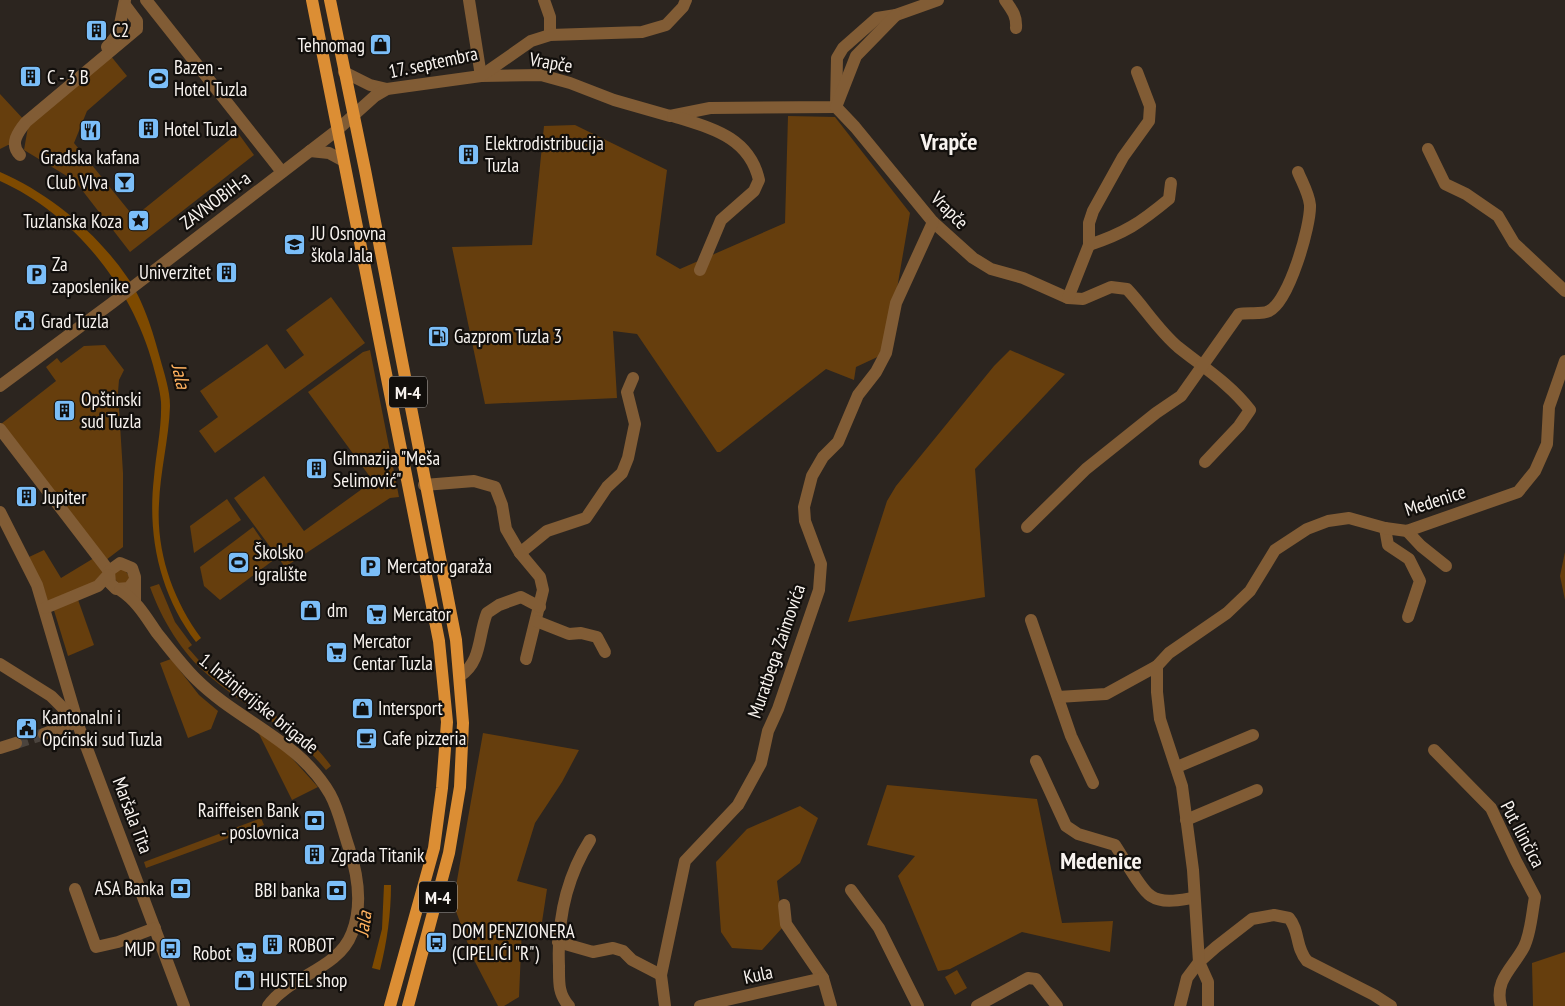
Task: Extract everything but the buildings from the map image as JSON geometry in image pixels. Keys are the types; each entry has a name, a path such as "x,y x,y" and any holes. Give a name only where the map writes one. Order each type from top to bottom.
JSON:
{"main road":[{"name":"M-4","path":"312,0 336,131 439,641 447,722 442,788 434,848 390,1006"},
{"name":"M-4","path":"330,0 456,640 460,676 463,723 460,787 449,853 408,1006"}],"street":[{"path":"146,0 282,172"},
{"path":"469,0 481,76"},
{"path":"544,0 550,17 550,35"},
{"name":"17. septembra","path":"336,131 375,96 387,89 481,76 531,41 550,35 642,32 666,25 683,7 686,0"},
{"path":"836,107 837,58 843,48 877,18 896,15 915,4 938,0"},
{"path":"1004,0 1017,19 1016,28"},
{"path":"27,112 114,40 118,34 125,3"},
{"path":"20,155 15,148 14,142 26,122 137,29 137,21 125,3"},
{"path":"344,72 365,83 387,89"},
{"path":"1137,72 1150,106 1149,121 1123,157 1093,211 1089,223 1089,245 1082,268 1068,298 1083,299 1111,286 1127,289 1151,320 1201,366 1234,390 1250,410 1239,426 1205,462"},
{"name":"Vrapče","path":"481,76 541,75 570,83 614,100 718,130 735,142 751,160 759,180 754,191 721,220 700,270"},
{"name":"Vrapče","path":"670,116 710,108 836,107 855,127 933,222 973,258 991,269 1022,278 1068,298"},
{"path":"310,151 336,131"},
{"path":"1428,149 1445,184 1466,194 1498,216 1514,243 1565,292"},
{"path":"310,151 329,153 342,160"},
{"name":"ZAVNOBiH-a","path":"0,386 119,298 310,151"},
{"path":"1027,527 1086,469 1156,413 1181,396 1239,314 1269,312 1280,302 1292,279 1298,253 1308,231 1310,203 1298,172"},
{"path":"1089,245 1123,233 1143,220 1169,199 1171,183"},
{"name":"Muratbega Zaimovića","path":"665,1006 661,975 685,861 738,805 761,763 768,731 778,708 819,590 821,564 805,521 804,507 812,476 823,458 838,442 858,395 876,372 886,353 896,303 933,222"},
{"name":"Medenice","path":"1058,697 1106,694 1157,666 1169,653 1227,613 1250,591 1275,550 1306,530 1328,521 1349,518 1385,528 1407,531 1518,492 1535,471 1547,444 1549,406 1565,360"},
{"path":"520,553 547,531 586,518 607,487 622,473 628,458 635,424 627,392 633,378"},
{"path":"0,429 109,573 110,583 118,590 129,588 134,581"},
{"path":"424,485 474,481 495,487 502,505 506,529 520,553 540,577 543,590 526,659"},
{"path":"0,512 36,585 77,722 44,734"},
{"path":"1385,528 1388,545 1409,559 1420,581 1408,617"},
{"path":"1407,531 1421,546 1446,566"},
{"path":"44,608 98,586 116,564 129,565 134,572 136,602"},
{"name":"1. Inžinjerijske brigade","path":"98,586 118,590 136,602 176,657 198,680 278,738 308,766 331,795 357,872 358,900 352,933 339,953 282,990 268,1006"},
{"path":"460,676 469,670 478,652 487,613 499,605 521,598 540,607"},
{"path":"1030,620 1071,736 1093,783"},
{"path":"536,621 569,634 580,633 597,637 605,652"},
{"name":"Maršala Tita","path":"0,664 51,696 77,722 184,1006"},
{"path":"1157,666 1160,719 1177,767 1186,820 1193,870 1193,898 1199,962 1208,982 1208,1006"},
{"path":"1177,767 1253,735"},
{"path":"0,748 16,743"},
{"name":"Put Ilinčica","path":"1434,750 1491,808 1535,897 1525,945 1501,979 1498,996 1501,1006"},
{"path":"1036,761 1052,800 1066,826 1078,834 1115,845 1143,889 1152,897 1168,901 1193,898"},
{"path":"1186,820 1257,790"},
{"path":"569,1006 560,993 559,925 578,860 590,840"},
{"path":"75,890 96,948 155,928"},
{"path":"851,890 878,928 918,1006"},
{"path":"784,905 786,924 823,978 831,1006"},
{"path":"1180,1006 1187,978 1199,962 1252,919 1274,915 1289,918 1294,924 1300,952 1307,961 1374,995 1391,1006"},
{"path":"558,942 593,952 613,948 622,951 632,960 661,975"},
{"name":"Kula","path":"700,1006 823,978"},
{"path":"977,1006 1028,978 1036,979 1057,1006"}],"shaded area":[{"path":"110,55 127,76 87,111 74,143 134,217 238,133 254,155 130,252 75,181 24,150 29,121"},
{"path":"0,94 26,122 15,145 8,145 0,149"},
{"path":"788,116 835,117 910,213 886,353 856,367 854,380 826,369 720,452 717,452 637,334 613,331 617,398 485,404 452,247 532,245 544,126 575,125 667,170 656,255 680,269 785,223"},
{"path":"0,172 54,203 87,230 127,277 143,305 157,348 170,400 160,492 160,540 168,575 175,592 182,608 201,638 196,642 173,605 165,585 155,543 152,499 161,421 161,402 153,365 143,336 131,308 115,281 96,256 75,233 52,213 27,195 0,181"},
{"path":"331,297 365,343 215,453 199,431 218,417 200,391 267,344 285,369 304,355 286,330"},
{"path":"105,345 124,370 119,380 118,392 123,473 123,547 106,560 1,424 56,381 46,367 57,358 61,363 84,346"},
{"path":"370,350 399,497 390,498 285,567 234,498 264,476 304,531 373,481 308,392 363,352"},
{"path":"1010,350 1065,374 975,469 985,597 848,622 887,501 896,486 994,366"},
{"name":"Školsko igralište","path":"227,499 241,520 194,553 190,526"},
{"name":"Školsko igralište","path":"253,527 275,559 220,600 204,586 200,567"},
{"path":"44,550 61,578 94,558 104,573 95,583 48,602 29,557"},
{"path":"1565,552 1565,600 1560,576"},
{"path":"123,567 131,579 121,587 112,575"},
{"path":"159,584 175,622 192,645 188,648 203,664 214,675 307,739 331,766 326,770 313,755 284,730 223,687 198,666 173,635 160,611 150,587"},
{"path":"76,594 94,645 68,656 52,604"},
{"path":"171,659 199,695 218,711 211,729 188,738 160,663"},
{"path":"257,730 289,755 318,787 292,800"},
{"path":"483,733 579,750 562,782 535,823 517,881 547,889 542,922 522,926 519,997 504,1006 498,1006 473,958 453,903"},
{"path":"887,785 1037,799 1062,923 1113,921 1110,952 1022,932 950,969 938,971 898,876 915,856 867,845"},
{"path":"800,806 818,818 800,863 777,881 783,927 762,950 732,948 721,932 716,862 747,829"},
{"path":"261,818 264,825 146,868 144,862"},
{"path":"384,885 391,885 391,896 385,949 380,970 372,968 382,929"},
{"path":"1565,952 1565,1006 1533,1006 1532,963"},
{"path":"957,970 967,988 955,995 945,977"}],"tunnel":[{"path":"16,743 44,734"}],"place":[{"name":"C2","path":"96,30"},
{"name":"Tehnomag","path":"381,45"},
{"name":"C - 3 B","path":"31,77"},
{"name":"Bazen - Hotel Tuzla","path":"158,78"},
{"name":"Hotel Tuzla","path":"148,129"},
{"name":"Gradska kafana","path":"90,131"},
{"name":"Elektrodistribucija Tuzla","path":"469,154"},
{"name":"Club VIva","path":"124,182"},
{"name":"Tuzlanska Koza","path":"138,221"},
{"name":"JU Osnovna škola Jala","path":"295,244"},
{"name":"Univerzitet","path":"227,272"},
{"name":"Za zaposlenike","path":"36,275"},
{"name":"Grad Tuzla","path":"25,321"},
{"name":"Gazprom Tuzla 3","path":"438,336"},
{"name":"Opštinski sud Tuzla","path":"65,410"},
{"name":"GImnazija \"Meša Selimović\"","path":"317,469"},
{"name":"Jupiter","path":"27,497"},
{"name":"Školsko igralište","path":"238,563"},
{"name":"Mercator garaža","path":"371,566"},
{"name":"dm","path":"311,610"},
{"name":"Mercator","path":"377,614"},
{"name":"Mercator Centar Tuzla","path":"337,652"},
{"name":"Intersport","path":"362,708"},
{"name":"Kantonalni i Općinski sud Tuzla","path":"26,728"},
{"name":"Cafe pizzeria","path":"367,738"},
{"name":"Raiffeisen Bank - poslovnica","path":"315,821"},
{"name":"Zgrada Titanik","path":"315,855"},
{"name":"ASA Banka","path":"180,888"},
{"name":"BBI banka","path":"336,890"},
{"name":"DOM PENZIONERA (CIPELIĆI \"R\")","path":"436,942"},
{"name":"ROBOT","path":"272,945"},
{"name":"MUP","path":"171,949"},
{"name":"Robot","path":"247,953"},
{"name":"HUSTEL shop","path":"244,980"}],"district":[{"name":"Vrapče","path":"949,141"},
{"name":"Medenice","path":"1101,860"}],"water label":[{"name":"Jala","path":"181,376"},
{"name":"Jala","path":"363,924"}]}
